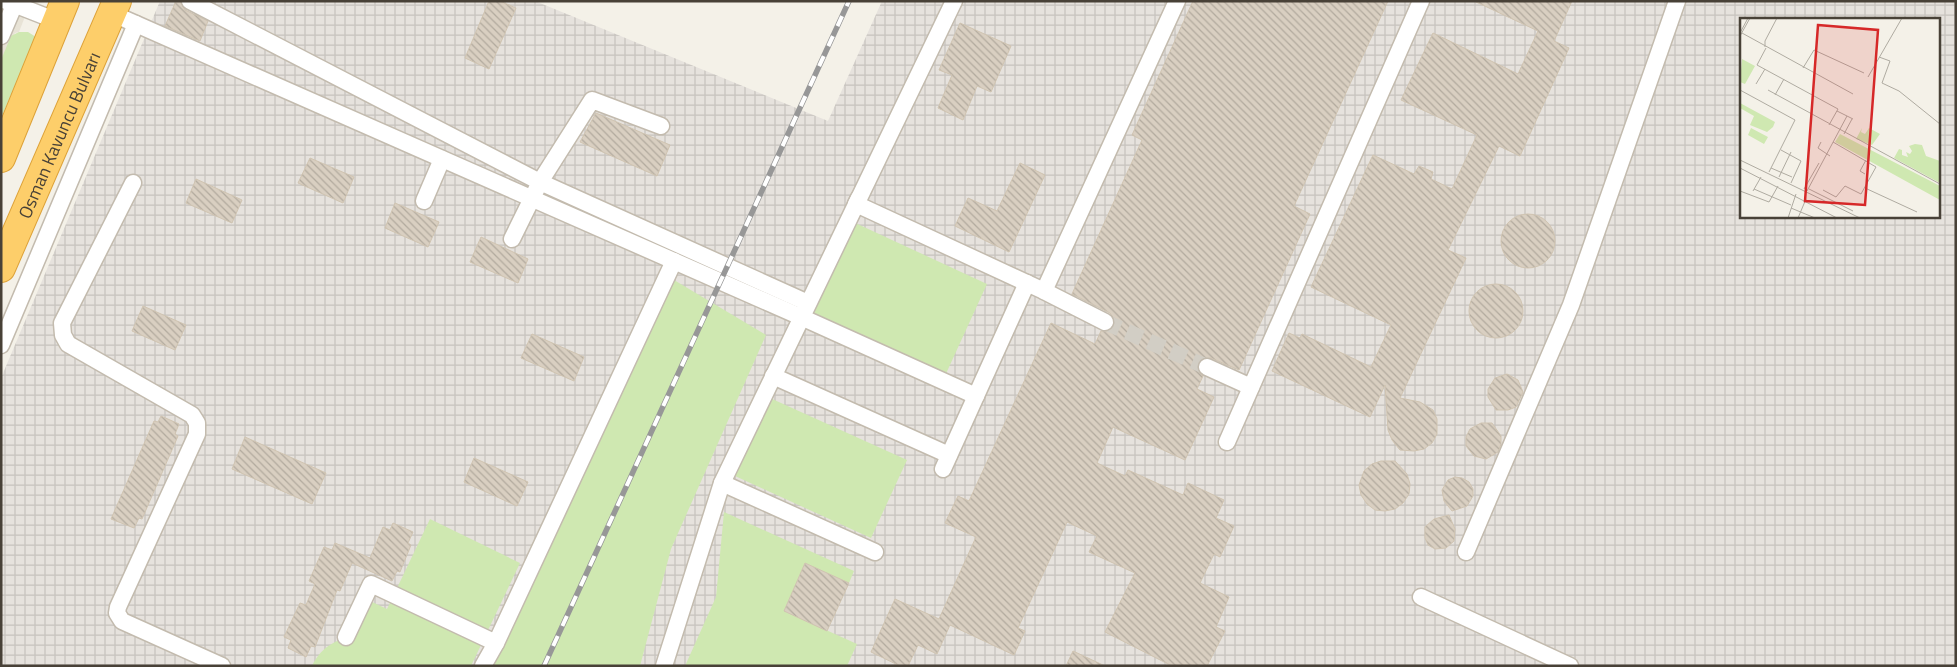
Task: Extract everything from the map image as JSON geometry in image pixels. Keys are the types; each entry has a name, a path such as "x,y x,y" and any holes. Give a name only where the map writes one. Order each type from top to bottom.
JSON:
{"highway":[{"name":"Osman Kavuncu Bulvarı","path":"1,268 114,7"},
{"path":"1,158 61,11"}],"street":[{"path":"190,1 540,182 805,310 976,396"},
{"path":"664,666 722,483 954,1"},
{"path":"1044,291 1177,1"},
{"path":"1227,442 1421,1"},
{"path":"1466,552 1572,305 1677,1"},
{"path":"1,36 12,2 61,11"},
{"path":"114,7 136,24 674,261 805,310"},
{"path":"1,346 136,24"},
{"path":"512,239 540,182 592,100 661,126"},
{"path":"424,201 442,159"},
{"path":"133,183 62,323 62,329 68,344 192,415 197,423 197,434 116,614 122,621 191,659 222,666"},
{"path":"859,198 856,204 1044,291 1105,322"},
{"path":"483,666 496,643 674,261"},
{"path":"773,376 946,462 1027,283"},
{"path":"1207,367 1251,387"},
{"path":"722,483 875,552"},
{"path":"346,637 371,584 496,643"},
{"path":"1421,597 1570,666"}],"shaded area":[{"path":"1,1 31,1 19,32 15,33 1,60"},
{"path":"160,1 535,1 828,121 882,1 1956,1 1956,666 1,666 1,378"}],"green space":[{"path":"19,32 28,32 36,37 1,118 1,60 11,36"},
{"path":"851,221 987,284 944,378 808,315"},
{"path":"674,280 766,335 671,549 640,666 489,666"},
{"path":"770,398 907,460 871,538 735,476"},
{"path":"724,512 854,571 849,583 805,564 784,611 857,644 847,666 685,666 716,597"},
{"path":"430,519 520,563 471,666 312,666 328,646 350,636 368,600 387,609"}],"building":[{"path":"176,1 180,1 185,10 208,21 200,41 165,26"},
{"path":"489,1 500,1 516,8 489,69 465,58"},
{"path":"1193,1 1388,1 1294,206 1310,214 1239,370 1211,358 1202,359 1198,363 1199,372 1203,376 1197,389 1214,397 1185,460 1113,427 1097,463 1125,476 1128,470 1183,495 1188,483 1224,500 1216,518 1234,526 1220,557 1214,554 1200,583 1229,597 1216,627 1225,631 1207,666 1172,666 1105,632 1135,573 1089,552 1097,536 1067,522 1018,628 1025,631 1014,655 950,625 937,654 918,645 908,666 900,666 871,652 895,599 939,619 976,537 945,523 958,496 969,501 1051,323 1095,344 1101,331 1110,331 1114,326 1115,321 1110,313 1072,294 1142,140 1132,135"},
{"path":"1474,1 1572,1 1554,41 1569,48 1520,156 1499,146 1448,250 1466,258 1400,398 1420,402 1433,410 1437,419 1437,434 1432,443 1424,449 1414,451 1400,450 1392,440 1388,430 1385,385 1370,417 1272,371 1289,333 1300,338 1302,334 1371,367 1391,325 1311,287 1373,155 1414,174 1419,166 1433,172 1431,179 1452,189 1477,135 1401,100 1433,33 1518,74 1538,31"},
{"path":"960,23 1011,46 991,92 977,86 963,120 938,108 952,75 939,70"},
{"path":"596,113 670,145 657,176 580,142"},
{"path":"310,158 354,177 343,203 298,183"},
{"path":"1020,163 1045,175 1009,252 955,226 968,198 997,211"},
{"path":"196,179 242,200 232,223 186,203"},
{"path":"395,203 439,222 428,247 385,228"},
{"path":"1528,214 1538,216 1547,222 1553,231 1555,241 1553,251 1547,260 1538,266 1528,268 1518,266 1509,260 1503,251 1501,241 1503,231 1509,222 1518,216"},
{"path":"481,237 528,259 518,283 470,262"},
{"path":"1496,284 1506,286 1515,292 1521,301 1523,311 1521,321 1515,330 1506,336 1496,338 1486,336 1477,330 1471,321 1469,311 1471,301 1477,292 1486,286"},
{"path":"143,306 186,325 175,350 132,331"},
{"path":"532,334 584,357 574,381 521,358"},
{"path":"1507,374 1518,380 1523,392 1516,407 1508,410 1496,410 1488,397 1488,389 1495,378"},
{"path":"161,416 179,424 175,434 178,436 142,519 139,518 134,528 111,519 154,421 158,422"},
{"path":"1481,423 1492,423 1501,436 1498,452 1486,459 1474,456 1466,446 1466,437 1470,429"},
{"path":"245,437 326,473 312,504 232,469"},
{"path":"474,458 528,482 517,506 464,482"},
{"path":"1381,461 1395,461 1407,474 1410,484 1409,494 1403,503 1395,509 1385,511 1375,510 1367,504 1361,495 1359,485 1364,471 1372,464"},
{"path":"1455,477 1469,482 1473,489 1473,496 1467,506 1452,511 1444,501 1442,490 1448,480"},
{"path":"1449,515 1455,529 1454,541 1446,548 1435,549 1428,545 1425,538 1425,527 1434,519"},
{"path":"393,523 413,532 408,543 411,545 400,572 397,571 392,581 352,563 340,591 337,590 315,647 311,646 306,657 288,648 291,640 284,637 300,603 306,605 315,584 309,581 324,547 332,550 335,543 370,558 383,527 390,530"},
{"path":"805,563 849,583 827,631 784,611"},
{"path":"1073,651 1105,666 1066,666"}],"tunnel":[{"path":"1105,322 1207,367"}],"railway":[{"path":"544,666 849,1"}]}
